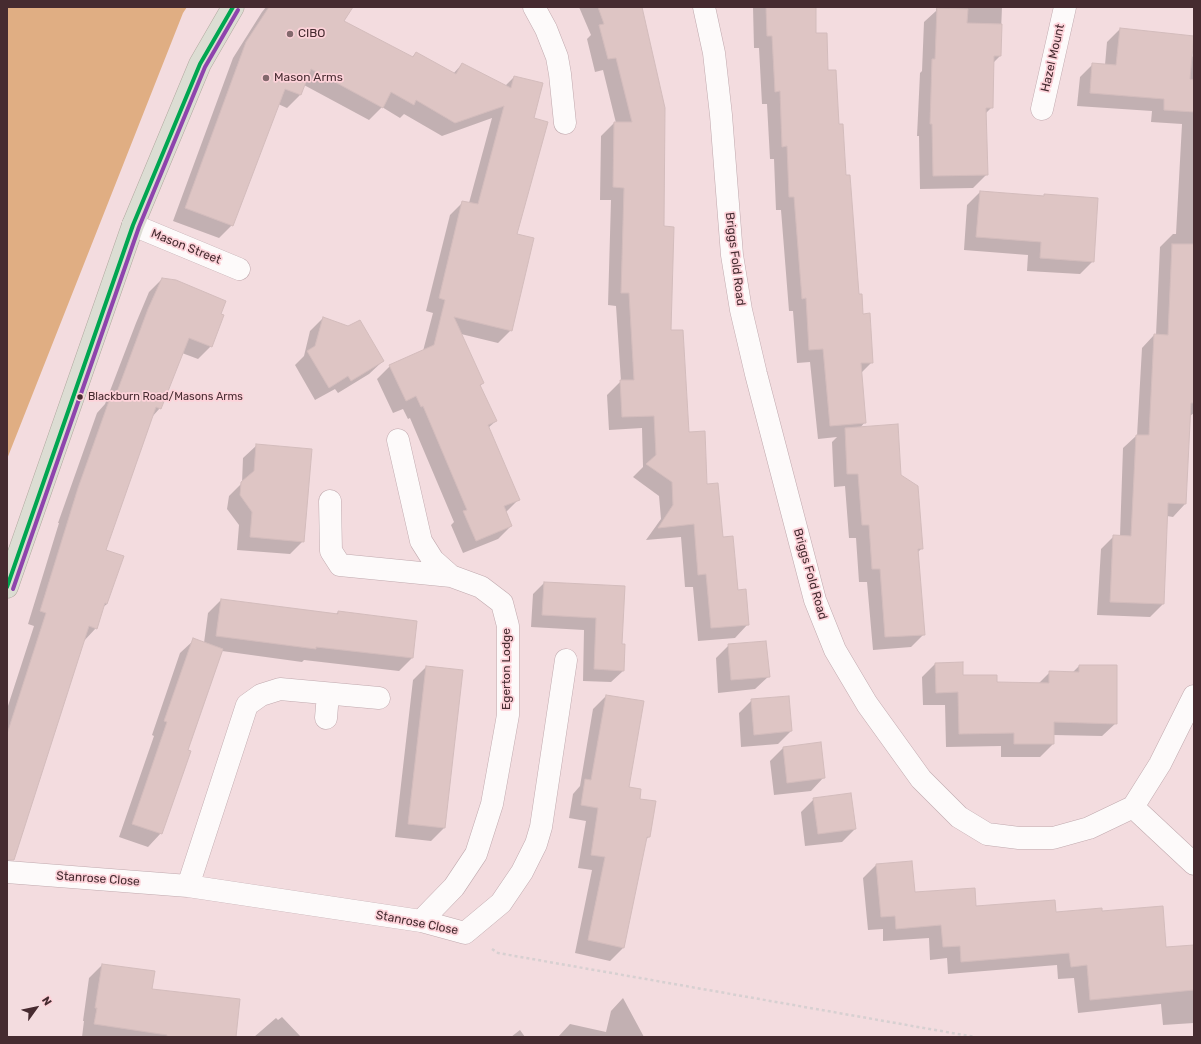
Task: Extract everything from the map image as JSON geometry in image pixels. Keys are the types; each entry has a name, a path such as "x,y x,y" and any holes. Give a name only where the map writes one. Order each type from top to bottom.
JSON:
{"highway":[{"path":"7,587 133,225 200,64 233,7"}],"street":[{"path":"534,7 546,29 557,57 565,123"},
{"name":"Briggs Fold Road","path":"704,7 714,53 721,115 732,255 741,310 756,374 815,600 835,650 867,704 921,779 958,818 987,834 1019,838 1053,838 1089,828 1133,807"},
{"name":"Hazel Mount","path":"1042,109 1065,7"},
{"name":"Mason Street","path":"133,225 239,269"},
{"name":"Egerton Lodge","path":"398,440 421,541 432,560 451,576 481,587 502,603 508,626 508,715 492,804 476,854 454,887 421,921"},
{"path":"330,501 331,551 340,565 451,576"},
{"name":"Stanrose Close","path":"7,872 188,886 421,921 465,933 501,903 522,872 536,844 541,827 566,660"},
{"path":"188,886 247,705 261,695 280,689 379,698"},
{"path":"326,718 328,694"},
{"path":"1194,696 1160,764 1133,807 1194,864"}],"path":[{"path":"465,933 498,953 975,1037"}],"shaded area":[{"path":"7,7 187,7 183,13 7,459"}],"building":[{"path":"269,7 353,7 344,21 413,57 416,52 456,74 462,63 511,88 514,76 543,83 534,118 548,122 517,234 534,238 512,331 454,317 484,383 480,385 497,421 488,425 520,500 504,506 512,526 476,541 463,511 467,510 423,406 421,407 416,396 406,401 389,365 434,345 445,300 439,298 462,201 478,204 504,106 455,123 416,100 414,105 391,92 383,108 311,69 301,95 285,89 233,226 185,208 246,42"},
{"path":"598,7 642,7 665,108 664,226 674,227 671,330 683,330 689,432 705,431 707,484 718,483 723,537 733,536 738,590 746,589 749,625 711,628 706,574 698,575 694,524 658,528 673,505 672,482 646,464 656,455 654,416 622,417 620,380 634,380 629,293 621,293 624,188 613,187 614,122 632,122 616,58 608,59 599,25 604,24"},
{"path":"766,7 816,7 816,33 827,33 828,70 836,70 839,124 843,124 846,175 850,175 859,294 862,294 863,314 870,313 873,363 861,363 866,423 830,426 823,349 809,350 806,298 802,299 794,197 789,197 787,146 782,147 780,91 775,92 772,36 767,36"},
{"path":"937,8 968,9 967,23 1002,24 1001,56 994,56 993,108 986,108 988,175 933,176 932,124 930,124 932,59 935,59"},
{"path":"1120,28 1194,36 1190,79 1194,80 1194,112 1164,110 1164,99 1090,93 1092,63 1116,65"},
{"path":"980,191 1044,196 1044,194 1098,198 1094,262 1040,258 1041,242 976,237"},
{"path":"1172,244 1194,244 1194,403 1191,403 1186,504 1168,503 1164,604 1110,602 1113,535 1131,536 1136,435 1149,435 1154,334 1168,335"},
{"path":"162,278 176,280 226,301 221,314 224,315 212,347 189,338 161,409 156,407 106,550 124,556 107,604 105,603 97,629 89,626 14,860 7,860 7,734 46,613 40,611 78,488 110,398 114,400 148,309"},
{"path":"323,317 348,326 360,320 384,361 351,381 348,376 329,388 307,351 315,346"},
{"path":"898,424 901,475 918,486 923,549 918,549 925,635 885,637 880,569 872,569 869,525 862,525 858,474 847,474 845,428"},
{"path":"256,444 312,449 304,542 250,537 252,512 240,495 241,482 254,471"},
{"path":"544,582 625,586 622,644 625,644 624,671 594,669 596,618 542,615"},
{"path":"221,599 338,614 338,611 417,621 413,658 316,647 316,649 216,636"},
{"path":"193,638 223,649 188,750 191,751 162,834 132,824 167,722 164,721"},
{"path":"766,641 770,677 731,680 728,644"},
{"path":"963,662 963,675 997,675 997,682 1049,683 1049,671 1079,672 1079,665 1117,665 1117,724 1054,722 1054,744 1014,744 1014,733 959,734 958,692 936,693 935,663"},
{"path":"426,666 463,670 445,828 408,824"},
{"path":"606,695 644,701 629,787 641,789 640,799 656,801 650,837 647,837 624,948 588,940 605,857 591,855 598,808 581,805 585,779 591,780"},
{"path":"789,696 792,731 754,735 751,699"},
{"path":"821,742 825,778 787,783 783,747"},
{"path":"851,793 856,829 818,834 813,798"},
{"path":"912,861 915,892 975,888 976,906 1055,900 1056,912 1102,908 1102,911 1163,906 1166,947 1194,945 1194,990 1090,1000 1087,965 1071,967 1069,953 961,962 960,946 943,947 941,925 896,929 895,916 881,917 876,864"},
{"path":"102,964 155,971 152,989 240,999 236,1037 167,1037 167,1035 94,1024"}],"transit line":[{"path":"7,587 133,225 200,64 233,7"},
{"path":"13,589 139,227 205,67 238,10"}],"place":[{"name":"CIBO","path":"290,34"},
{"name":"Mason Arms","path":"266,78"},
{"name":"Blackburn Road/Masons Arms","path":"80,397"}]}
